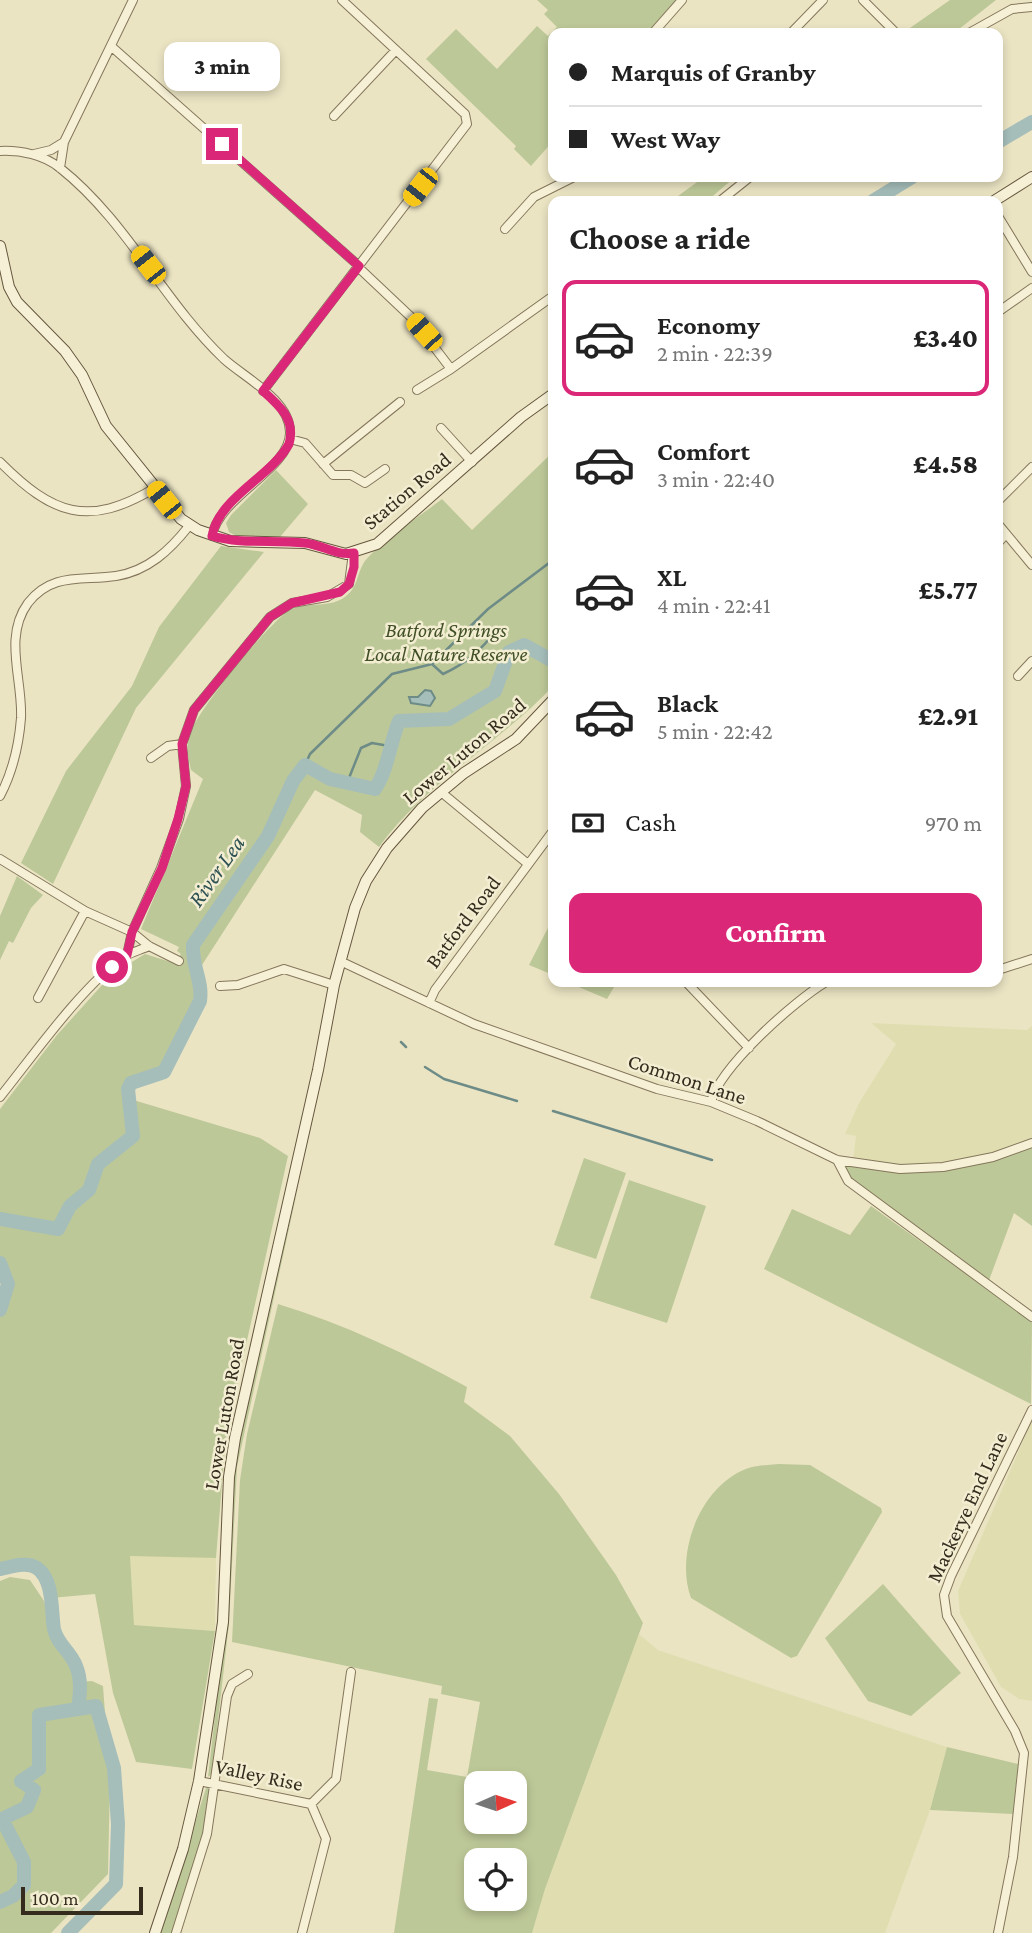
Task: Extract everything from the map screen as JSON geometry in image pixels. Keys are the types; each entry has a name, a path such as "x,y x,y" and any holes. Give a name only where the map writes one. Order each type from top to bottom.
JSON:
{"main road":[{"path":"1002,196 1032,177"},
{"name":"Station Road","path":"0,246 9,287 18,302 65,351 82,375 106,426 189,526 230,541 304,543 339,554 354,553 377,544 522,417 548,398"},
{"name":"Lower Luton Road","path":"155,1933 183,1849 199,1781 222,1626 229,1477 235,1438 318,1070 334,985 355,908 376,864 399,833 441,792 516,739 548,705"}],"street":[{"path":"60,168 64,142 133,0"},
{"path":"263,391 467,120 465,114 342,0"},
{"path":"657,28 682,0"},
{"path":"796,28 823,0"},
{"path":"863,0 891,28"},
{"path":"978,28 1012,9 1032,7"},
{"path":"112,47 412,318 451,369"},
{"path":"334,116 396,50"},
{"path":"0,151 34,154 51,150 64,142"},
{"path":"34,154 60,168 114,223 198,330 224,358 285,412 290,424 290,439 286,449 225,511 215,524 212,536"},
{"path":"505,229 534,197 564,182"},
{"path":"726,196 744,182"},
{"path":"1003,228 1032,272"},
{"path":"1003,308 1032,288"},
{"path":"417,390 548,300"},
{"path":"323,464 400,402"},
{"path":"441,428 472,462"},
{"path":"290,439 305,443 333,475 351,475 365,483 385,469"},
{"path":"0,462 42,498 79,513 105,510 155,488"},
{"path":"1003,496 1032,467"},
{"path":"0,796 19,733 20,698 15,637 19,619 28,603 48,585 63,579 116,576 146,566 169,549 189,526"},
{"path":"1003,530 1032,565"},
{"path":"1003,537 1006,534"},
{"path":"127,955 132,932 162,868 178,819 186,786 182,744 194,710 239,657 262,624 292,603 340,592 352,576 354,553"},
{"path":"1018,676 1032,660"},
{"path":"151,758 168,746 182,744"},
{"name":"Batford Road","path":"441,792 528,864"},
{"name":"Batford Road","path":"429,1003 435,990 548,838"},
{"path":"0,859 85,911 132,932 149,946 179,961"},
{"path":"38,998 85,911"},
{"path":"0,1097 53,1030 112,967 127,955 149,946"},
{"path":"1003,968 1032,959"},
{"name":"Common Lane","path":"340,961 474,1024 657,1089 711,1102 838,1160 900,1169 943,1167 993,1157 1032,1143"},
{"path":"220,986 238,985 284,969 334,985"},
{"path":"691,987 749,1048"},
{"path":"711,1102 720,1080 749,1048 818,987"},
{"path":"838,1160 848,1181 1032,1317"},
{"name":"Mackerye End Lane","path":"998,1933 1013,1857 1024,1753 1015,1731 947,1616 944,1595 1032,1410"},
{"path":"302,1933 326,1839 311,1804 336,1779 351,1672"},
{"path":"176,1933 201,1860 216,1783 227,1696 232,1684 248,1674"},
{"name":"Valley Rise","path":"199,1781 311,1804"}],"shaded area":[{"path":"871,1023 1027,1030 1032,1026 1032,1139 976,1160 941,1165 901,1166 853,1159 856,1136 845,1134 859,1103 896,1044"},
{"path":"1032,1420 1032,1701 1019,1699 1001,1687 960,1614 958,1591"},
{"path":"129,1555 216,1558 215,1631 134,1625"},
{"path":"639,1634 658,1650 947,1747 930,1810 885,1933 532,1933 545,1889"}],"green space":[{"path":"537,0 676,0 651,28 556,28 544,14 548,10"},
{"path":"950,0 996,0 960,28 910,28"},
{"path":"537,26 548,36 548,147 531,166 514,149 516,146 426,59 456,29 497,69"},
{"path":"697,182 729,182 713,196 678,196"},
{"name":"Batford Springs Local Nature Reserve","path":"548,457 548,691 418,803 379,847 360,832 362,815 315,790 202,965 200,1001 164,1072 137,1079 129,1089 130,1099 260,1138 288,1156 226,1435 216,1558 130,1556 134,1625 215,1631 192,1769 136,1762 113,1693 95,1594 51,1598 38,1569 18,1565 0,1569 0,1310 8,1284 0,1264 0,1109 57,1035 112,974 145,954 174,963 181,954 177,951 179,947 141,929 203,779 191,770 188,752 190,734 205,707 251,648 290,610 326,604 346,596 369,557 388,539 442,499 472,530"},
{"path":"276,470 308,504 280,537 236,536 229,532 226,523 231,515"},
{"path":"221,546 264,552 136,708 53,884 21,863 66,771 132,686 159,627"},
{"path":"17,876 43,895 31,908 13,943 9,941 0,960 0,916"},
{"path":"548,928 548,973 529,965"},
{"path":"579,987 614,987 607,999"},
{"path":"1032,1147 1032,1226 1014,1213 988,1283 848,1178 843,1169 848,1164 896,1171 941,1170 985,1162"},
{"path":"584,1158 626,1173 596,1259 554,1245"},
{"path":"300,1178 237,1467 229,1623 212,1774 208,1777 224,1637 235,1456"},
{"path":"629,1180 706,1206 667,1323 590,1298"},
{"path":"871,1206 1032,1321 1031,1404 764,1269 792,1209 850,1235"},
{"path":"278,1304 351,1330 467,1387 464,1402 510,1436 559,1494 616,1575 643,1623 545,1889 532,1933 394,1933 429,1698 438,1699 427,1770 464,1776 464,1834 527,1834 527,1771 468,1771 480,1702 441,1694 442,1686 232,1642 240,1480 247,1434"},
{"path":"810,1465 881,1508 882,1512 797,1656 791,1658 691,1598 687,1580 686,1560 690,1540 696,1520 706,1502 734,1475 752,1467"},
{"path":"10,1577 30,1580 44,1601 55,1641 72,1662 77,1682 92,1681 103,1686 110,1780 108,1874 51,1933 0,1933 0,1581"},
{"path":"883,1584 961,1673 911,1716 868,1701 825,1638"},
{"path":"947,1747 1018,1764 1013,1814 930,1810"},
{"path":"206,1788 210,1788 205,1834 172,1933 160,1933"}],"water":[{"path":"425,690 431,691 435,698 430,706 411,703 409,697 418,697"}],"waterway":[{"name":"River Lea","path":"1003,139 1032,122"},
{"name":"River Lea","path":"881,196 904,182"},
{"path":"305,765 310,754 392,674 432,664 488,609 548,564"},
{"path":"433,665 443,674 451,670 479,650 496,630"},
{"name":"River Lea","path":"0,1219 58,1229 70,1206 89,1190 98,1164 133,1136 128,1089 131,1083 164,1072 200,1001 193,945 268,836 293,781 305,765 330,779 375,789 383,773 399,721 449,719 495,691 509,652 524,645 548,658"},
{"path":"347,783 361,748 372,743 389,746"},
{"path":"401,1042 406,1047"},
{"path":"425,1067 444,1079 517,1101"},
{"path":"553,1111 712,1160"},
{"name":"River Lea","path":"0,1263 8,1284 0,1310"},
{"name":"River Lea","path":"0,1569 28,1565 42,1573 51,1596 54,1629 74,1661 80,1688 78,1709 39,1715 39,1769 21,1781 34,1790 27,1807 2,1819 24,1862 24,1885 13,1896 0,1902"},
{"path":"68,1933 116,1884 118,1824 114,1768 96,1706 78,1709"}],"route":[{"path":"112,967 127,955 132,932 162,868 178,819 186,786 182,744 194,710 239,657 262,624 292,603 340,592 349,584 354,567 354,553 339,554 304,543 230,541 212,536 215,524 225,511 289,444 291,430 288,418 280,406 263,391 359,266 222,144"}]}
